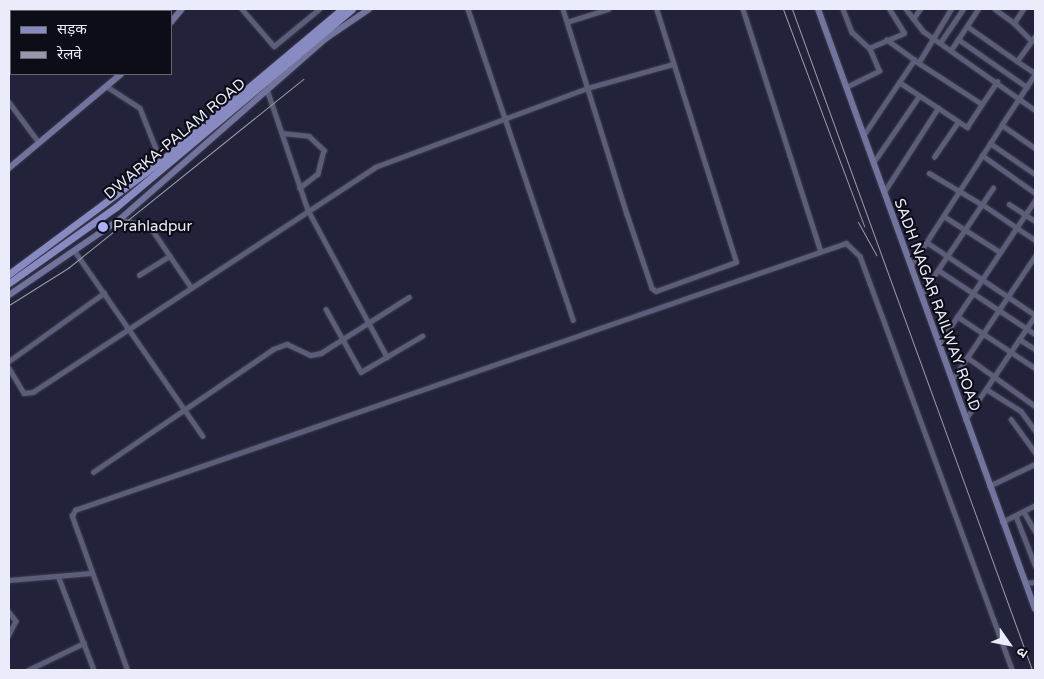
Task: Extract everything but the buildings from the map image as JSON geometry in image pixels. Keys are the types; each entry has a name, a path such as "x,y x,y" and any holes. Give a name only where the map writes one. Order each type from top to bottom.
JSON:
{"main road":[{"name":"DWARKA-PALAM ROAD","path":"9,274 161,161 342,9"},
{"name":"DWARKA-PALAM ROAD","path":"9,283 116,208 352,9"}],"street":[{"path":"172,21 182,9"},
{"path":"242,9 274,46 319,9"},
{"path":"9,295 118,220 268,92 325,39 369,9"},
{"path":"468,9 573,320"},
{"path":"563,9 652,288 656,291 736,262 656,9"},
{"path":"567,22 608,9"},
{"path":"743,9 820,249"},
{"name":"SADH NAGAR RAILWAY ROAD","path":"818,9 873,164 912,266 1002,522 1035,607"},
{"path":"843,9 852,32 869,48 879,71 846,87"},
{"path":"869,48 904,32 889,9"},
{"path":"906,9 932,38 1035,110"},
{"path":"913,19 920,9"},
{"path":"863,136 951,9"},
{"path":"940,43 963,9"},
{"path":"951,50 978,9"},
{"path":"995,9 1034,38 1017,61"},
{"path":"1014,23 1024,9"},
{"path":"912,266 1035,74 967,26"},
{"path":"958,39 1027,87"},
{"path":"886,40 982,104"},
{"path":"9,368 24,393 29,394 375,167 506,120 587,88 673,64"},
{"path":"9,168 38,141 119,75"},
{"path":"899,82 968,127 997,82"},
{"path":"106,86 140,108 161,161"},
{"path":"268,92 308,210 367,325 387,357"},
{"path":"873,164 920,96"},
{"path":"9,102 38,141"},
{"path":"884,192 938,108"},
{"path":"934,157 958,122"},
{"path":"1002,125 1035,148"},
{"path":"282,132 309,136 324,150 318,174 300,188"},
{"path":"990,142 1035,174"},
{"path":"982,156 1035,193"},
{"path":"929,173 982,204 1035,240"},
{"path":"921,295 993,188"},
{"path":"939,344 1035,200"},
{"path":"1009,204 1035,221"},
{"path":"945,216 1000,252"},
{"path":"118,220 147,223 191,286"},
{"path":"127,670 72,516 75,510 820,249 848,243 860,256 1012,670"},
{"path":"928,243 1035,315 965,420"},
{"path":"74,250 203,436"},
{"path":"139,275 169,256"},
{"path":"952,380 1035,257"},
{"path":"938,270 1035,334"},
{"path":"9,361 104,293"},
{"path":"93,472 183,407 281,345 316,355 344,340 409,297"},
{"path":"326,309 361,372 422,336"},
{"path":"957,316 1035,368"},
{"path":"1019,339 1035,349"},
{"path":"967,357 1035,406"},
{"path":"986,389 1021,412 1035,430"},
{"path":"1011,419 1035,452"},
{"path":"989,486 1035,464"},
{"path":"1002,522 1035,505"},
{"path":"1024,512 1035,531"},
{"path":"1016,516 1035,564"},
{"path":"9,580 59,578 92,574"},
{"path":"59,578 94,670"},
{"path":"1025,583 1035,582"},
{"path":"9,612 16,621 9,634"},
{"path":"28,670 84,643"}],"railway":[{"path":"783,9 864,226"},
{"path":"792,9 1032,670"},
{"path":"9,305 68,268 303,79"},
{"path":"858,222 876,255"}],"place":[{"name":"Prahladpur","path":"103,227"}]}
